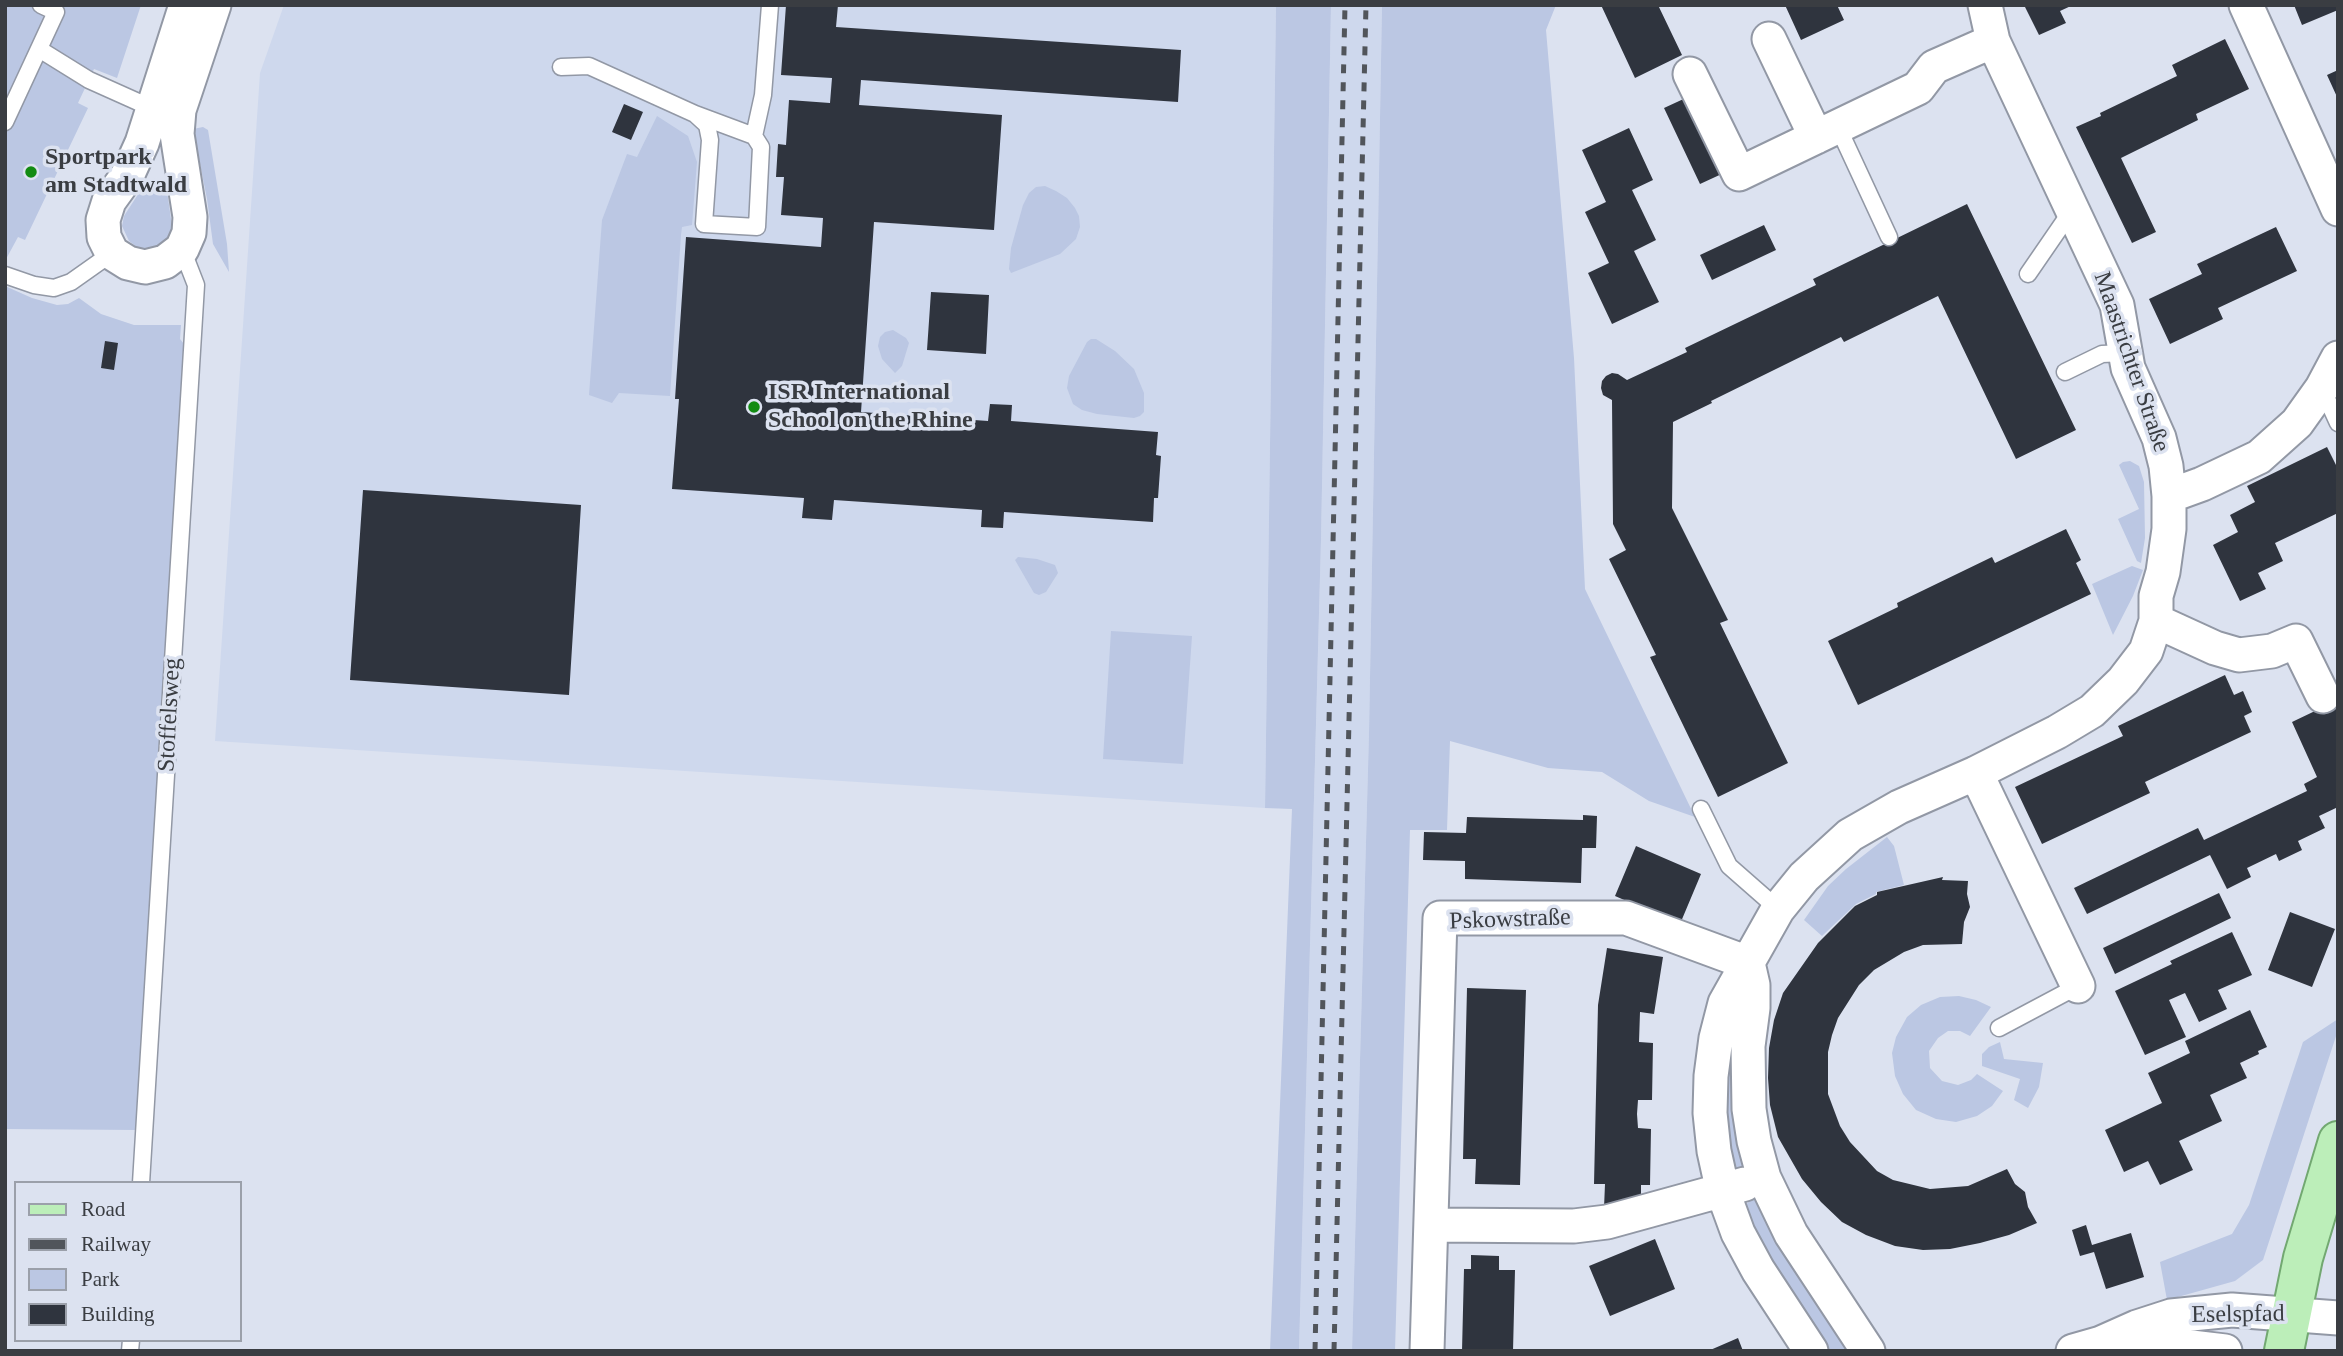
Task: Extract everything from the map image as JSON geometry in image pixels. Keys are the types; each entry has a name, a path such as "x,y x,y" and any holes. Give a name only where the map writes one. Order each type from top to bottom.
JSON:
{"main road":[{"path":"2284,1351 2303,1258 2338,1141"}],"street":[{"path":"186,5 167,110 177,134 190,217 189,233 183,249 165,262 145,267 128,263 112,253 104,237 103,220 109,201 167,110 214,5"},
{"name":"Maastrichter Straße","path":"1811,1351 1758,1270 1738,1233 1723,1192 1714,1152 1710,1113 1716,1038 1725,1003 1778,909 1804,877 1850,835 1899,807 1976,773 2057,732 2092,711 2123,681 2146,650 2156,621 2156,596 2163,572 2169,529 2166,466 2159,438 2139,412 2117,305 1993,41 1984,5"},
{"path":"2246,5 2338,209"},
{"path":"1769,39 1827,132"},
{"path":"1690,74 1739,174 1918,88 1934,67 1993,41"},
{"path":"2169,496 2202,484 2259,457 2297,423 2322,388 2338,358"},
{"path":"2156,621 2216,648 2239,655 2272,651 2296,641 2322,696"},
{"path":"1976,773 2078,986"},
{"name":"Pskowstraße","path":"1427,1351 1440,918 1626,918 1748,963"},
{"path":"1748,963 1753,985 1748,1046 1749,1110 1764,1178 1791,1234 1868,1351"},
{"path":"1431,1225 1574,1226 1607,1222 1723,1192 1764,1178"},
{"name":"Eselspfad","path":"2087,1347 2171,1316 2232,1310 2338,1318"},
{"name":"Eselspfad","path":"2087,1347 2174,1345 2225,1351"}],"lane":[{"path":"5,122 56,12 41,5"},
{"path":"754,135 763,95 770,5"},
{"path":"40,49 89,80 167,110"},
{"path":"561,66 589,66 695,114 754,135 761,147 757,227 704,224 709,140 707,125 695,114"},
{"path":"1827,132 1866,187 1889,237"},
{"path":"2028,274 2072,210"},
{"name":"Stoffelsweg","path":"141,1181 196,285 183,249"},
{"path":"5,275 34,285 54,288 71,282 112,253"},
{"path":"2065,372 2102,354 2125,353"},
{"path":"2322,388 2338,423"},
{"path":"1701,809 1729,866 1778,909"},
{"path":"1999,1028 2078,986"}],"shaded area":[{"name":"ISR International School on the Rhine","path":"284,5 1276,5 1265,808 215,741 260,73"},
{"path":"1331,5 1382,5 1369,732 1352,1351 1299,1351 1321,540"}],"green space":[{"name":"Sportpark am Stadtwald","path":"5,5 141,5 117,78 94,69 78,103 88,108 25,240 18,237 5,261"},
{"path":"1276,5 1331,5 1321,540 1299,1351 1270,1351 1292,809 1265,808"},
{"path":"1382,5 1556,5 1546,30 1574,358 1585,589 1695,817 1649,801 1602,772 1548,768 1450,741 1447,830 1410,830 1395,1351 1352,1351 1369,732"},
{"path":"657,116 688,136 697,162 692,225 682,227 681,235 670,396 619,393 612,403 589,395 602,220 627,154 637,157"},
{"path":"203,127 208,130 227,244 229,272 213,244 193,129"},
{"path":"151,180 164,184 172,226 170,235 161,245 150,249 138,248 129,241 122,226 124,216 144,185"},
{"path":"1045,186 1067,198 1075,208 1080,227 1076,239 1060,254 1011,273 1011,248 1023,205 1029,193 1036,187"},
{"path":"5,286 57,305 68,304 79,298 101,314 134,325 181,325 180,339 184,344 136,1130 5,1129"},
{"path":"893,330 909,343 902,366 895,373 882,359 878,346 880,337"},
{"path":"1091,339 1096,339 1115,351 1134,369 1144,393 1144,412 1140,416 1134,418 1097,414 1073,404 1067,388 1069,376"},
{"path":"2130,461 2139,466 2144,482 2145,538 2141,563 2137,561 2118,519 2139,509 2119,465"},
{"path":"1018,557 1055,565 1058,573 1046,592 1039,595 1034,593 1015,560"},
{"path":"2132,566 2143,570 2113,635 2092,584"},
{"path":"1111,631 1192,636 1183,764 1103,759"},
{"path":"1887,837 1894,846 1904,885 1876,892 1856,904 1822,936 1804,920 1828,886"},
{"path":"1959,996 1991,1007 1970,1036 1960,1031 1948,1031 1938,1038 1929,1051 1930,1068 1942,1081 1958,1085 1971,1080 1977,1074 2003,1091 1992,1106 1977,1116 1956,1122 1936,1119 1916,1110 1903,1094 1895,1076 1892,1053 1896,1037 1907,1017 1921,1005 1940,997"},
{"path":"1731,1009 1751,1160 1741,1175 1735,1178 1719,1137"},
{"path":"2338,1019 2338,1030 2263,1260 2235,1281 2167,1300 2160,1262 2232,1234 2249,1205 2303,1042"},
{"path":"2000,1042 2004,1059 2043,1063 2039,1087 2028,1108 2014,1100 2020,1079 1982,1066 1982,1054"},
{"path":"1751,1200 1760,1200 1857,1351 1823,1351 1767,1267 1744,1206"}],"building":[{"path":"786,5 838,5 836,27 1181,50 1178,102 861,80 859,105 1002,115 994,230 874,222 861,412 988,421 990,404 1012,405 1011,421 1158,432 1156,455 1161,456 1153,522 1004,512 1003,528 981,527 982,510 834,500 832,520 802,518 804,498 672,489 686,237 821,247 823,218 781,215 784,177 776,177 778,144 786,145 789,100 830,103 832,78 781,75"},
{"path":"1601,5 1658,5 1682,55 1635,78"},
{"path":"1785,5 1837,5 1844,20 1801,40"},
{"path":"2024,5 2073,5 2060,11 2066,23 2039,35"},
{"path":"2294,5 2338,5 2338,10 2302,25"},
{"path":"2225,39 2249,89 2196,114 2198,120 2121,158 2156,232 2132,243 2076,127 2177,76 2172,65"},
{"path":"2338,70 2338,99 2327,75"},
{"path":"1690,96 1726,172 1700,184 1664,108"},
{"path":"624,104 643,112 631,140 612,132"},
{"path":"1629,128 1653,180 1632,190 1656,240 1634,251 1659,302 1612,324 1588,273 1609,263 1585,212 1606,202 1582,150"},
{"path":"1967,204 2076,430 2016,459 1938,296 1844,342 1841,337 1673,422 1672,508 1728,620 1720,623 1788,763 1718,797 1650,657 1656,655 1609,559 1626,550 1613,524 1612,400 1603,395 1602,381 1612,373 1627,380 1687,352 1685,348 1816,285 1813,279"},
{"path":"1764,225 1776,250 1712,280 1700,255"},
{"path":"2276,227 2297,271 2218,308 2223,319 2170,344 2149,299 2202,274 2197,264"},
{"path":"931,292 989,295 986,354 927,350"},
{"path":"105,341 118,343 114,370 101,368"},
{"path":"2327,447 2338,469 2338,513 2275,543 2283,561 2258,573 2266,589 2240,601 2213,545 2238,532 2230,515 2255,502 2247,486"},
{"path":"363,490 581,505 569,695 350,680"},
{"path":"2066,529 2081,560 2076,563 2091,594 1858,705 1828,641 1898,607 1897,603 1992,557 1995,563"},
{"path":"2225,675 2234,695 2243,691 2252,712 2244,716 2251,732 2145,782 2150,793 2042,844 2015,787 2123,736 2118,726"},
{"path":"2338,700 2338,807 2319,816 2325,828 2298,841 2302,850 2279,861 2276,854 2247,868 2251,877 2227,889 2210,855 2087,914 2074,888 2198,828 2204,840 2307,791 2304,784 2317,777 2292,722"},
{"path":"1583,815 1597,816 1596,848 1582,848 1581,883 1465,879 1465,861 1423,860 1424,832 1466,833 1467,817 1583,820"},
{"path":"1636,846 1701,874 1680,924 1615,896"},
{"path":"1943,877 1942,880 1968,881 1970,907 1964,922 1962,944 1923,945 1904,952 1874,970 1859,985 1838,1018 1832,1035 1828,1052 1828,1094 1840,1126 1850,1142 1877,1171 1893,1180 1930,1189 1968,1186 2007,1169 2015,1184 2025,1192 2028,1207 2037,1223 1980,1243 1950,1249 1923,1250 1895,1246 1842,1222 1802,1179 1778,1137 1770,1105 1769,1048 1783,993 1818,943 1855,906 1877,895 1877,892"},
{"path":"2219,893 2231,918 2115,974 2103,948"},
{"path":"2290,912 2335,929 2312,987 2268,970"},
{"path":"2232,932 2252,975 2218,990 2227,1009 2199,1022 2185,993 2169,1000 2186,1037 2145,1055 2115,991"},
{"path":"1607,948 1663,957 1654,1014 1640,1012 1639,1042 1653,1043 1652,1100 1638,1100 1637,1114 1638,1128 1651,1129 1650,1185 1641,1185 1641,1197 1604,1208 1605,1184 1594,1184 1598,1005"},
{"path":"1467,988 1526,990 1520,1185 1475,1184 1476,1159 1463,1159"},
{"path":"2250,1010 2267,1047 2240,1063 2247,1078 2210,1095 2222,1121 2179,1141 2193,1170 2160,1185 2148,1161 2124,1172 2105,1130 2162,1103 2148,1073 2190,1053 2185,1041"},
{"path":"2086,1225 2092,1245 2131,1233 2144,1277 2106,1289 2094,1252 2080,1256 2072,1230"},
{"path":"1655,1239 1675,1289 1610,1316 1589,1266"},
{"path":"1471,1255 1499,1256 1499,1270 1515,1270 1513,1351 1462,1351 1464,1269 1471,1269"},
{"path":"1738,1338 1743,1351 1708,1351"}],"railway":[{"path":"1315,1351 1345,5"},
{"path":"1334,1351 1366,5"}],"place":[{"name":"Sportpark am Stadtwald","path":"31,172"},
{"name":"ISR International School on the Rhine","path":"754,407"}]}
